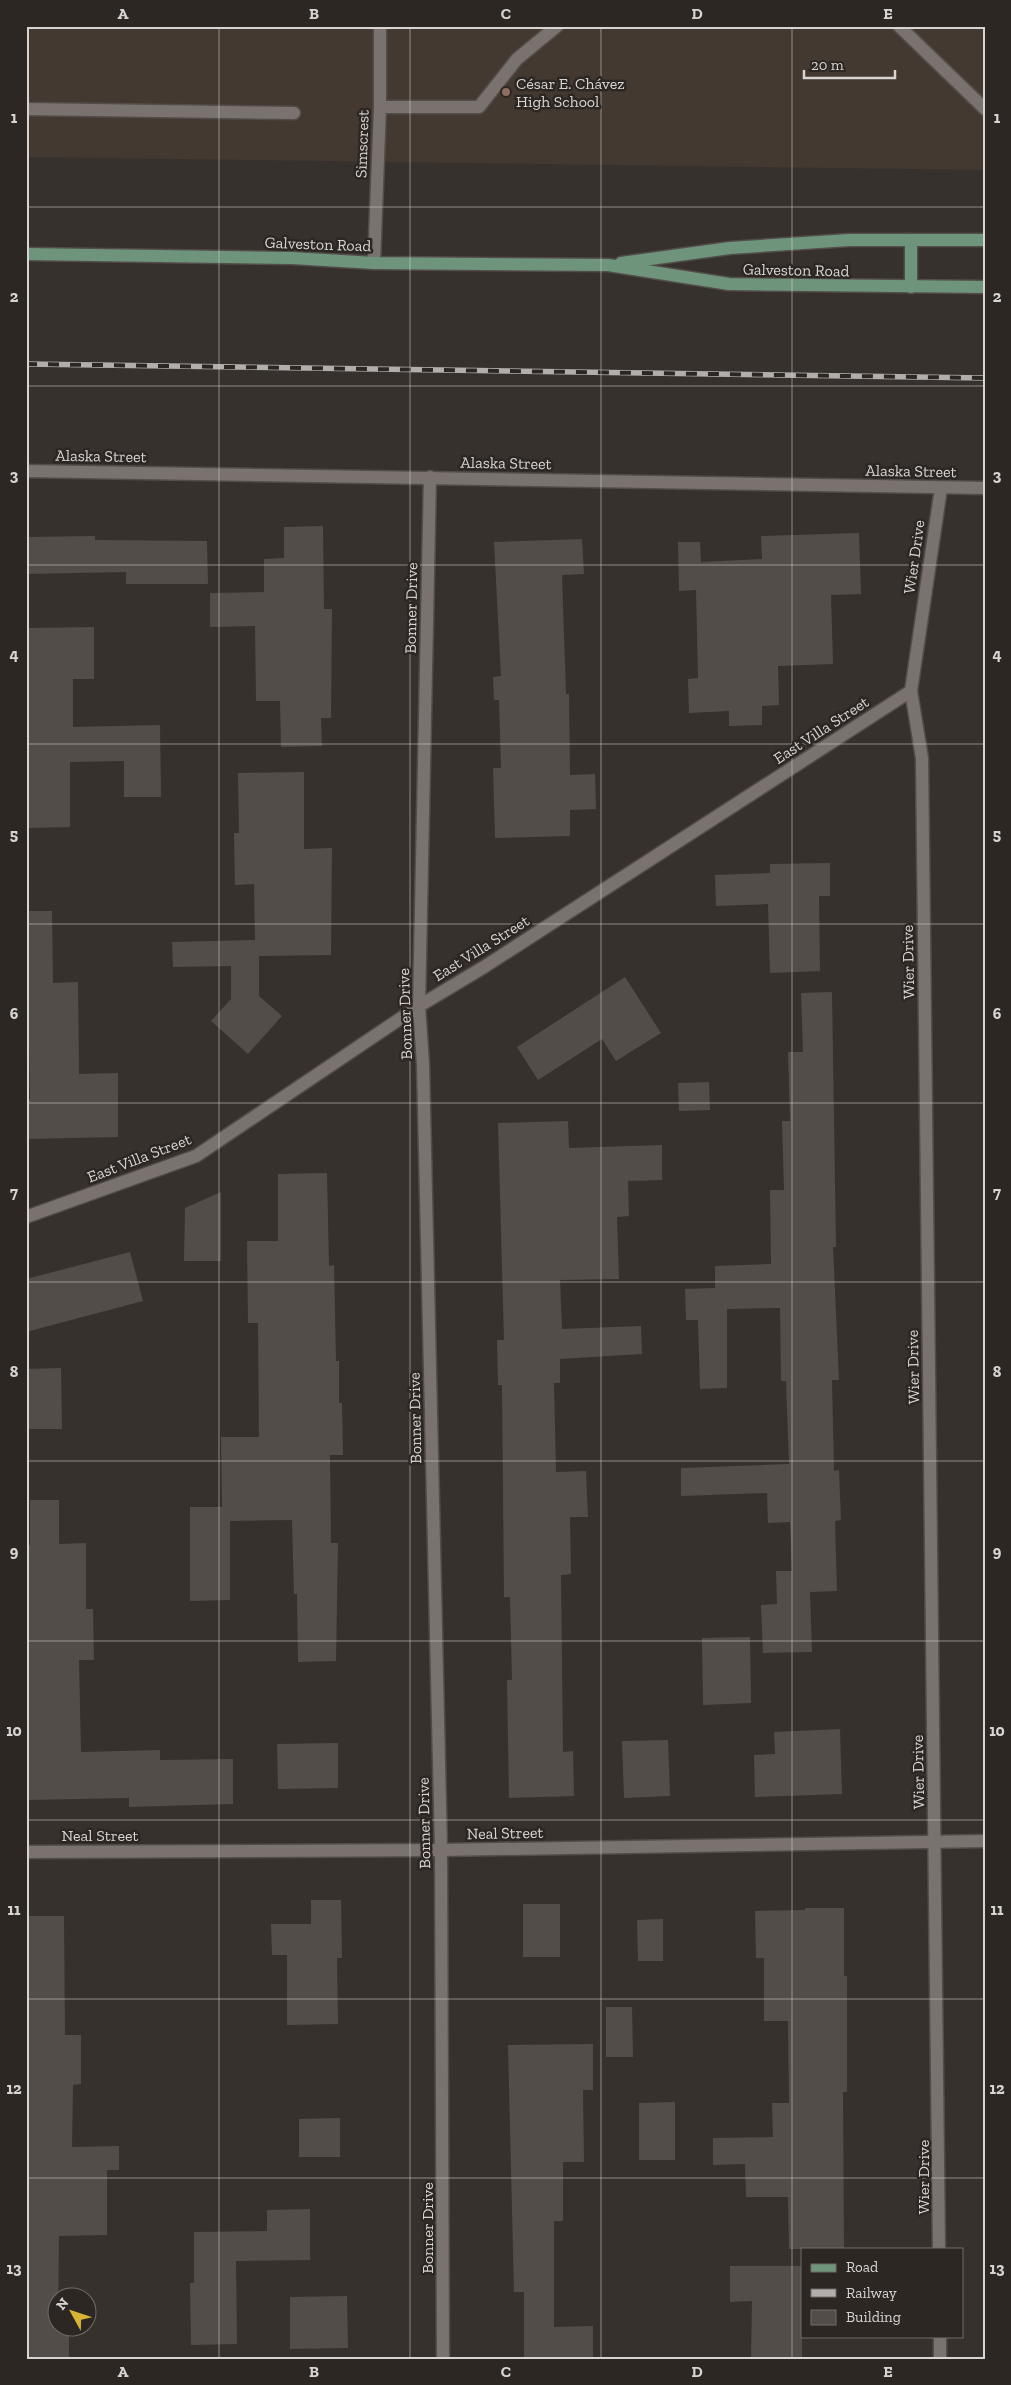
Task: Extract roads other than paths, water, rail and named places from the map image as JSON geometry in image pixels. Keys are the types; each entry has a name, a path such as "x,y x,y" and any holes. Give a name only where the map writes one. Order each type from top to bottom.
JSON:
{"main road":[{"name":"Galveston Road","path":"26,254 292,258 374,263 608,265 730,248 849,240 985,240"},
{"path":"911,240 911,287"},
{"name":"Galveston Road","path":"608,265 729,284 985,287"}],"street":[{"name":"Simscrest","path":"374,263 380,107 380,26"},
{"path":"380,107 479,107 517,59 557,26"},
{"path":"899,26 985,109"},
{"path":"26,108 294,113"},
{"name":"Alaska Street","path":"26,471 985,488"},
{"name":"Bonner Drive","path":"430,477 419,1006 423,1064 441,1850 444,2359"},
{"name":"Wier Drive","path":"939,2248 922,758 911,691 941,488"},
{"name":"East Villa Street","path":"26,1217 196,1156 419,1006 484,967 911,691"},
{"name":"Neal Street","path":"26,1852 441,1850 985,1841"},
{"path":"940,2338 940,2359"}],"railway":[{"path":"26,364 985,378"}],"place":[{"name":"César E. Chávez High School","path":"506,92"}]}
